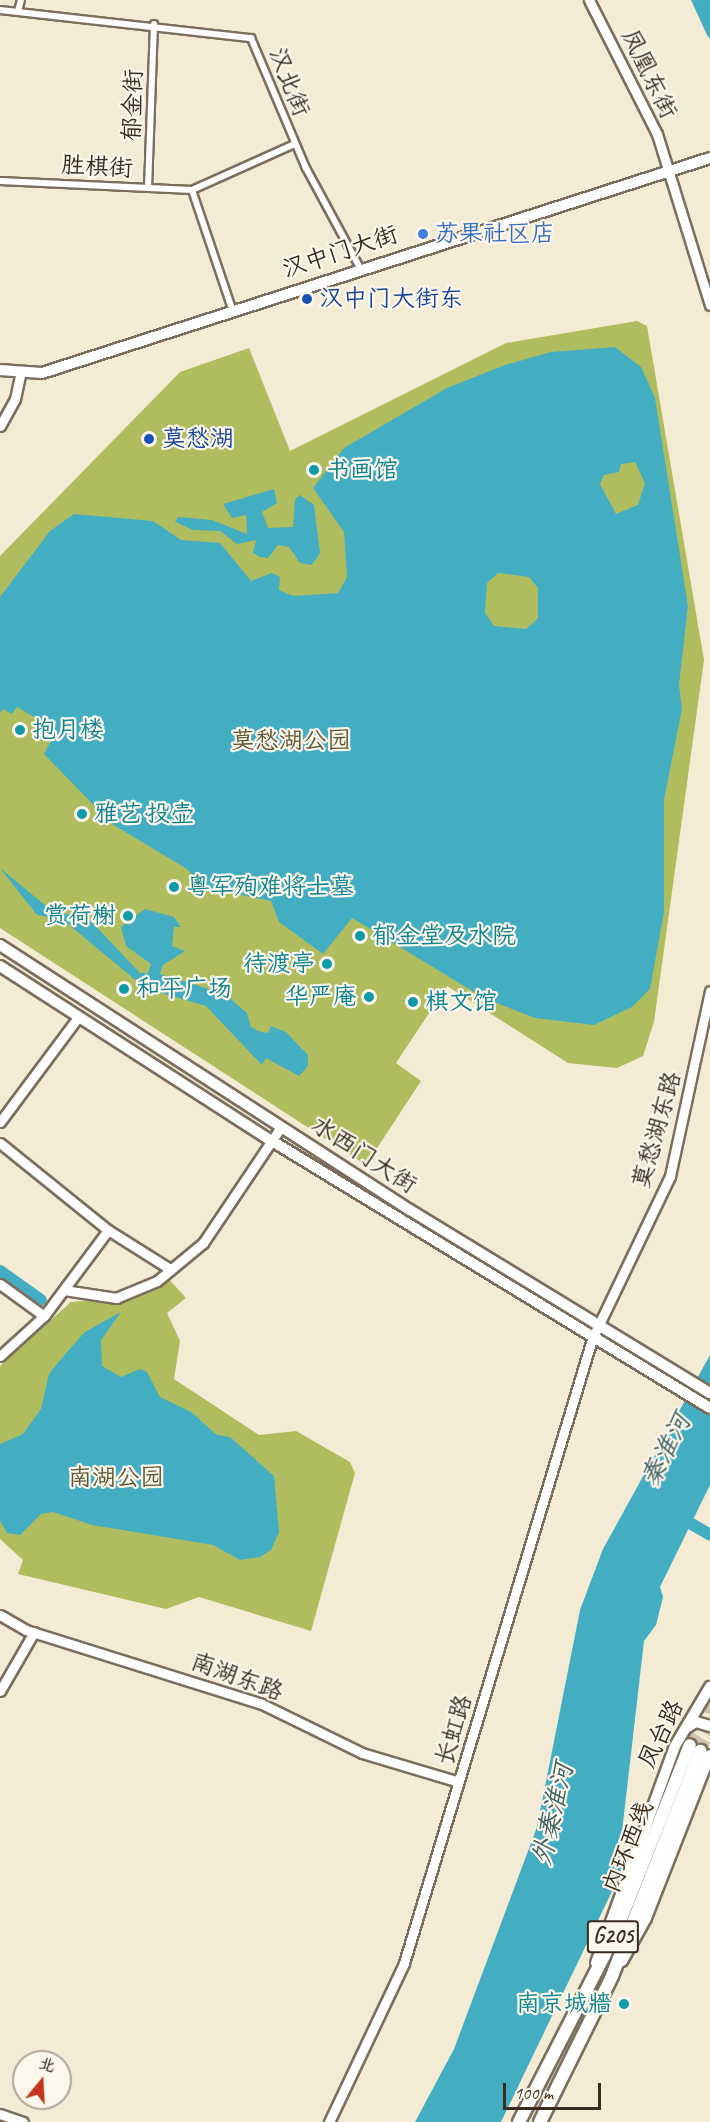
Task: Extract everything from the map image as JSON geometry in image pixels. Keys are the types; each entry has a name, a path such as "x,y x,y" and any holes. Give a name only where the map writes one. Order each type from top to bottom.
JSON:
{"highway":[{"name":"内环西线","path":"519,2122 700,1750"},
{"name":"内环西线","path":"540,2122 612,1976 700,1750"}],"main road":[{"name":"汉中门大街","path":"0,370 20,375 42,373 667,168 710,158"},
{"name":"水西门大街","path":"0,945 281,1126 710,1392"},
{"name":"水西门大街","path":"0,966 272,1141 592,1339 710,1408"},
{"name":"凤台路","path":"593,1972 684,1729 710,1687"},
{"path":"684,1729 696,1722 710,1726"}],"street":[{"path":"18,11 21,0"},
{"name":"凤凰东街","path":"589,0 657,134 667,168"},
{"name":"汉北街","path":"0,10 154,24 251,38 295,144 360,268"},
{"name":"郁金街","path":"148,188 154,24"},
{"name":"胜棋街","path":"0,181 192,190 295,144"},
{"path":"667,168 710,305"},
{"path":"192,190 232,309"},
{"path":"0,426 15,399 20,375"},
{"name":"莫愁湖东路","path":"592,1339 670,1176 710,991"},
{"path":"0,1122 79,1016"},
{"path":"64,1290 116,1298 140,1292 203,1243 281,1126"},
{"path":"0,1143 108,1230 170,1269"},
{"path":"0,1356 44,1316 108,1230"},
{"path":"0,1284 44,1316"},
{"name":"长虹路","path":"329,2122 404,1963 592,1339"},
{"name":"南湖东路","path":"0,1615 34,1632 261,1704 362,1753 459,1782"},
{"path":"0,1691 34,1632"},
{"path":"0,2114 23,2122"}],"green space":[{"name":"莫愁湖","path":"637,321 647,326 704,660 654,1022 643,1056 617,1068 568,1063 447,986 396,1063 421,1081 366,1165 0,928 0,556 180,372 249,348 290,451 506,343"},
{"name":"南湖公园","path":"167,1277 186,1298 167,1313 180,1341 174,1379 259,1435 296,1431 350,1462 355,1473 311,1631 199,1597 166,1609 18,1574 23,1560 0,1539 0,1366 71,1302 138,1296"}],"water":[{"path":"691,0 710,0 710,39 707,35"},
{"name":"莫愁湖","path":"615,347 641,367 655,398 688,606 679,685 682,709 664,800 664,912 650,989 632,1007 594,1025 535,1018 484,998 352,918 323,954 279,922 271,901 203,887 187,869 112,824 44,754 53,737 40,729 44,723 17,707 12,714 3,709 0,713 0,597 50,531 74,514 153,521 181,540 220,543 251,581 272,573 280,577 279,590 293,596 338,593 347,577 344,532 313,488 344,448 447,388 505,365 551,352","holes":["635,462 645,483 638,505 616,514 600,484 604,475 619,472 621,464","498,573 529,577 538,588 538,618 526,629 494,626 485,613 487,583"]},
{"path":"274,489 277,503 262,512 268,528 293,527 295,499 300,495 314,505 320,553 312,565 300,563 289,547 278,545 268,558 260,557 253,553 256,540 237,544 220,531 193,530 175,522 178,517 212,520 247,534 246,515 232,518 223,504"},
{"path":"0,868 52,911 88,918 140,973 148,973 151,964 126,946 121,927 145,909 174,917 181,927 174,927 172,946 185,951 163,965 160,974 225,994 247,1013 251,1027 268,1033 271,1026 286,1032 308,1055 308,1066 299,1076 266,1058 262,1065 206,1006 145,988 62,919 37,915"},
{"path":"121,1312 101,1340 102,1366 121,1377 140,1369 147,1372 160,1397 191,1412 217,1435 230,1437 274,1476 279,1532 271,1550 260,1557 240,1560 213,1545 92,1525 53,1512 41,1514 20,1535 7,1533 0,1521 0,1444 23,1434 41,1409 49,1374 85,1332"},
{"path":"710,1355 710,1485 660,1587 663,1597 656,1625 644,1641 620,1849 628,1858 501,2122 415,2122 454,2049 537,1827 580,1610 603,1549"}],"waterway":[{"path":"0,1271 41,1300"},
{"path":"676,1515 710,1535"}],"tunnel":[{"path":"690,1745 710,1704"},
{"path":"700,1751 710,1730"}],"place":[{"name":"苏果社区店","path":"423,234"},
{"name":"汉中门大街东","path":"307,299"},
{"name":"莫愁湖","path":"149,439"},
{"name":"书画馆","path":"314,470"},
{"name":"抱月楼","path":"20,730"},
{"name":"雅艺·投壶","path":"82,814"},
{"name":"粤军殉难将士墓","path":"174,887"},
{"name":"赏荷榭","path":"128,916"},
{"name":"郁金堂及水院","path":"360,936"},
{"name":"待渡亭","path":"327,964"},
{"name":"和平广场","path":"124,989"},
{"name":"华严庵","path":"369,997"},
{"name":"棋文馆","path":"413,1002"},
{"name":"南京城牆","path":"624,2004"}],"park label":[{"name":"莫愁湖公园","path":"291,741"}],"water label":[{"name":"秦淮河","path":"666,1450"},
{"name":"外秦淮河","path":"553,1814"}]}
